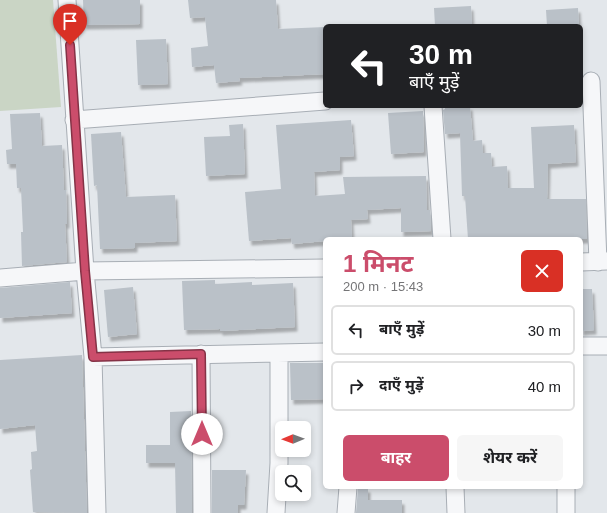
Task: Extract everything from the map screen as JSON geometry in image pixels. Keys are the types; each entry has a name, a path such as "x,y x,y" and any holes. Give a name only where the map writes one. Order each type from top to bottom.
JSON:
{"street":[{"path":"67,0 74,120 93,357 97,513"},
{"path":"583,262 603,262 593,81"},
{"path":"74,120 323,101"},
{"path":"434,108 442,237"},
{"path":"0,278 85,271 323,268"},
{"path":"583,346 607,346"},
{"path":"93,357 323,352"},
{"path":"276,513 279,463 280,353"},
{"path":"201,354 202,513"},
{"path":"346,513 348,489"},
{"path":"455,489 456,513"},
{"path":"566,489 566,513"}],"green space":[{"path":"0,0 53,0 61,107 0,111"}],"building":[{"path":"83,0 140,0 140,24 84,25"},
{"path":"188,0 276,0 278,29 323,27 323,74 239,78 240,81 216,83 214,65 192,67 191,48 208,46 205,17 190,18"},
{"path":"471,6 472,24 435,24 434,8"},
{"path":"578,8 579,24 547,24 546,10"},
{"path":"166,39 168,84 138,85 136,40"},
{"path":"470,108 473,141 482,140 483,153 491,153 492,167 507,166 508,188 534,188 531,127 574,125 576,162 548,164 547,199 586,199 587,239 583,239 583,237 468,237 465,196 462,196 460,133 445,134 443,110"},
{"path":"423,111 424,152 391,154 388,113"},
{"path":"40,113 42,146 62,145 64,190 66,190 67,224 65,224 67,262 22,266 21,232 23,232 21,188 17,188 16,164 7,164 6,150 12,149 10,114"},
{"path":"351,120 354,156 340,157 340,170 314,172 315,196 345,194 343,177 426,176 427,210 430,210 431,231 401,232 401,208 367,210 368,219 351,220 352,237 323,237 323,241 292,244 291,238 249,241 245,192 281,189 276,125"},
{"path":"243,124 245,174 206,176 204,137 230,136 229,125"},
{"path":"121,132 126,197 175,195 177,241 135,243 135,248 100,249 97,185 94,186 91,134"},
{"path":"215,280 215,284 252,282 252,285 293,283 295,327 220,331 220,329 184,330 182,281"},
{"path":"70,282 72,313 0,318 0,288"},
{"path":"133,287 137,334 108,337 104,290"},
{"path":"583,289 592,289 594,330 583,331"},
{"path":"82,355 87,513 33,512 30,470 32,469 31,452 37,451 35,425 0,429 0,360"},
{"path":"290,363 323,363 323,399 291,400"},
{"path":"191,411 192,513 176,513 175,463 146,463 146,445 170,445 170,412"},
{"path":"212,470 246,470 244,505 238,505 238,513 212,513"},
{"path":"358,489 368,489 368,500 402,500 402,513 356,513"}],"route":[{"path":"70,45 85,271 93,357 201,354 202,434"}]}
